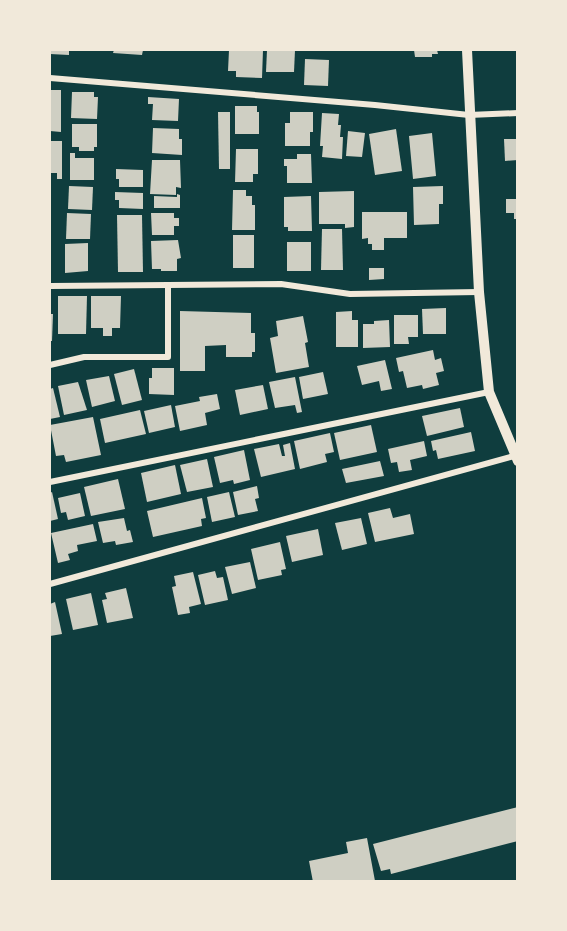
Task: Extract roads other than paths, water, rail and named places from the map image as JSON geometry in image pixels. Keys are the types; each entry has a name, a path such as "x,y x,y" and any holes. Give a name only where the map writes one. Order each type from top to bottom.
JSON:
{"street":[{"path":"50,584 516,458 489,392 479,292 467,50"},
{"path":"50,78 469,115 518,113"},
{"path":"50,286 280,284 350,294 479,292"},
{"path":"50,365 84,357 168,357 168,285"},
{"path":"50,482 489,392"}]}
